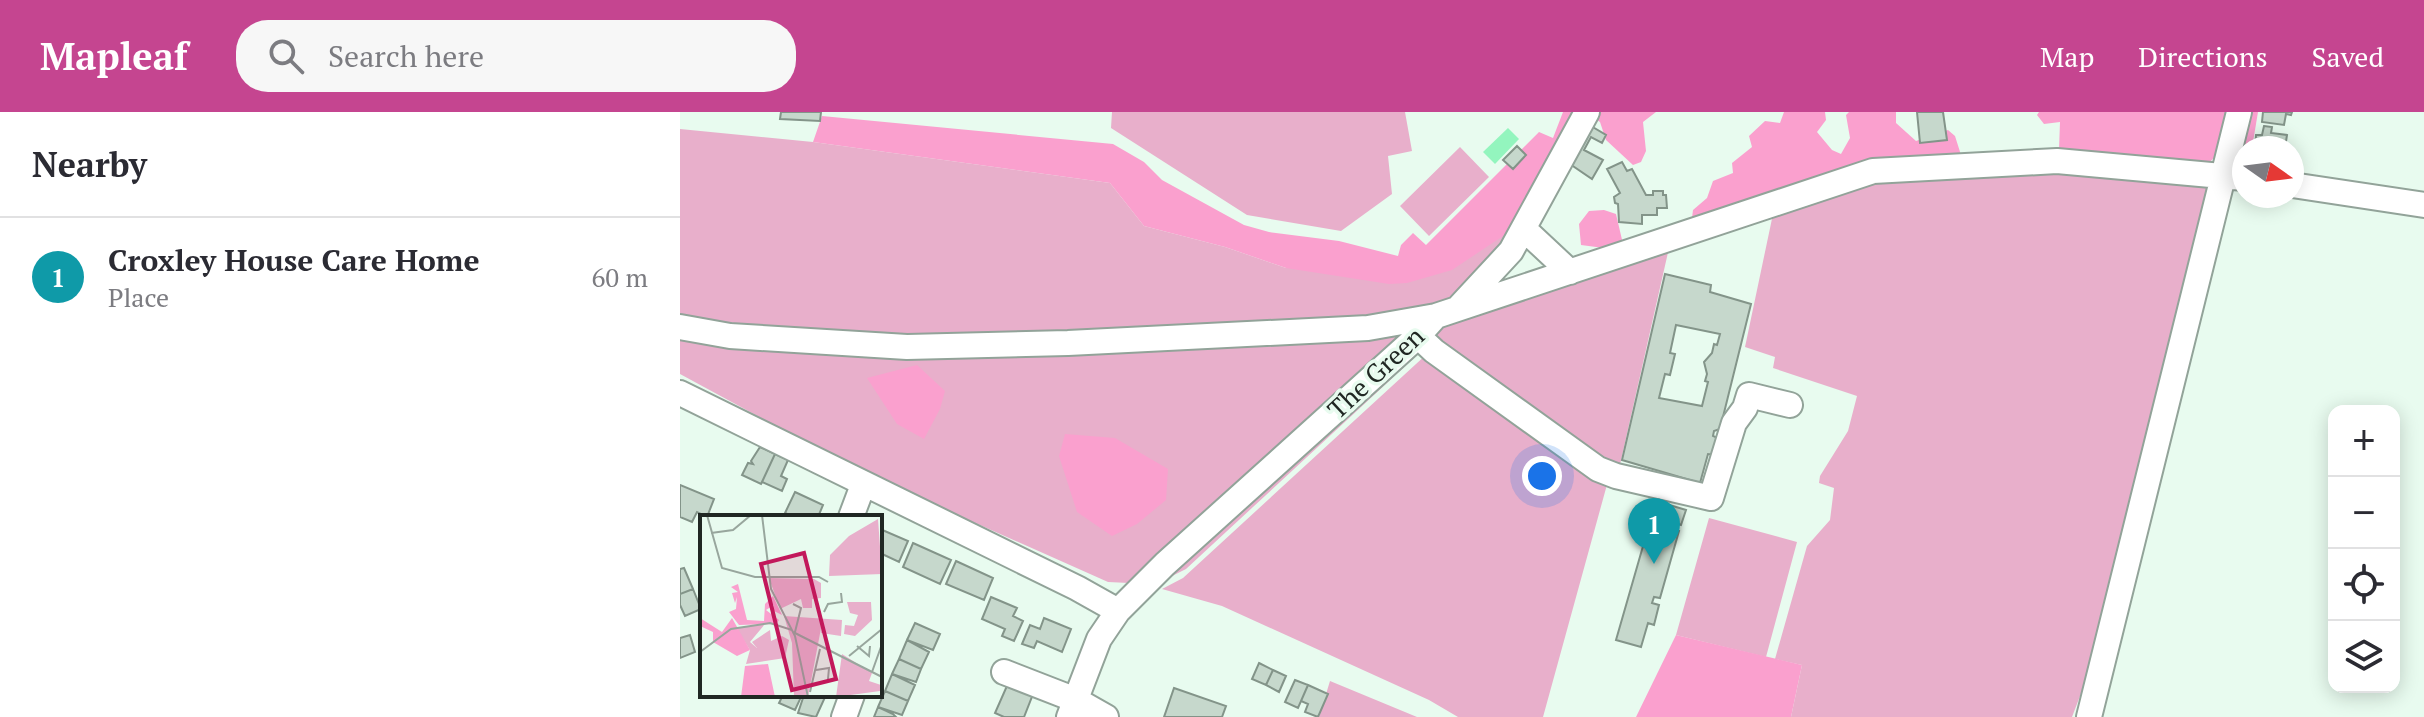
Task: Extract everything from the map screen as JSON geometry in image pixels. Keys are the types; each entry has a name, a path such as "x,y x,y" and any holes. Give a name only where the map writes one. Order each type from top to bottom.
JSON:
{"street":[{"path":"1447,312 1511,251 1587,112"},
{"path":"2237,136 2239,112"},
{"path":"1447,312 1873,171 2057,161 2232,177"},
{"path":"2089,717 2232,181"},
{"path":"2304,187 2424,205"},
{"path":"1524,229 1570,272"},
{"name":"The Green","path":"680,327 730,336 907,347 1068,343 1368,328 1447,312"},
{"name":"The Green","path":"1072,709 1099,639 1118,611 1165,564 1447,312"},
{"path":"1418,336 1434,351 1598,469 1711,498 1734,423 1745,408 1749,395 1790,405"},
{"path":"680,393 1118,611"},
{"path":"852,515 863,485"},
{"path":"1004,672 1072,709 1106,717"},
{"path":"844,717 851,697"}],"shaded area":[{"path":"1112,112 1405,112 1412,151 1388,156 1392,194 1341,231 1247,215 1111,128"},
{"path":"1563,112 1575,112 1515,228 1452,270 1407,283 1389,284 1286,268 1225,247 1144,226 1110,183 813,142 822,116 1113,144 1144,162 1162,180 1244,225 1269,232 1339,241 1398,256 1401,245 1413,233 1426,245 1539,132 1553,138"},
{"path":"1591,112 1656,112 1643,122 1646,151 1641,162 1633,165 1606,140 1600,122 1590,115"},
{"path":"1784,112 1825,112 1826,120 1817,132 1832,150 1841,154 1850,138 1846,115 1849,112 1896,112 1896,123 1916,141 1948,130 1955,136 1961,155 1692,218 1693,210 1707,198 1713,181 1733,173 1732,163 1752,147 1749,136 1765,121 1780,123"},
{"path":"2039,112 2258,112 2254,136 2232,136 2209,163 2059,150 2060,122 2044,124 2037,115"},
{"path":"1508,128 1519,139 1495,164 1483,152"},
{"path":"680,129 813,142 1110,183 1144,226 1225,247 1286,268 1439,256 1513,232 1460,291 1441,302 1362,318 1282,324 905,337 781,332 680,319"},
{"path":"1460,147 1489,177 1429,236 1400,206"},
{"path":"2055,171 2209,180 2114,607 2072,717 1791,717 1802,665 1775,659 1807,546 1830,520 1834,488 1819,483 1820,476 1848,431 1857,396 1773,368 1775,357 1745,347 1773,214 1869,180"},
{"path":"1604,210 1616,214 1623,244 1619,250 1581,245 1579,224 1589,211"},
{"path":"1669,248 1619,469 1433,342 1435,329"},
{"path":"680,326 851,342 1404,328 1403,338 1136,580 1129,583 1108,582 861,472 680,374"},
{"path":"1417,345 1428,345 1186,569 1162,581"},
{"path":"1428,353 1608,481 1543,717 1458,717 1429,700 1222,606 1162,589 1183,578"},
{"path":"917,365 945,391 940,409 924,439 897,424 867,378"},
{"path":"1065,434 1115,438 1168,469 1166,500 1137,524 1112,536 1077,512 1059,456"},
{"path":"1709,518 1797,542 1766,657 1676,635"},
{"path":"1676,635 1802,665 1791,717 1636,717"},
{"path":"1330,681 1417,717 1319,717"}],"building":[{"path":"781,112 821,112 820,121 780,119"},
{"path":"1917,112 1943,112 1947,140 1920,143"},
{"path":"2263,112 2292,112 2291,115 2286,114 2284,125 2262,122"},
{"path":"1591,126 1606,135 1602,143 1591,137 1584,150 1603,160 1592,179 1567,162"},
{"path":"2264,126 2272,127 2271,133 2287,135 2256,136 2262,135"},
{"path":"1517,146 1526,155 1513,169 1503,160"},
{"path":"1622,162 1627,171 1632,169 1646,195 1663,191 1666,195 1667,208 1657,208 1657,215 1642,215 1642,224 1619,222 1618,204 1614,197 1620,193 1607,169"},
{"path":"1665,274 1711,285 1710,292 1751,304 1720,429 1714,431 1713,436 1720,439 1716,455 1708,454 1700,483 1622,460","holes":["1676,325 1720,334 1717,345 1714,344 1712,353 1704,362 1705,381 1708,382 1702,406 1659,398 1665,374 1670,375 1675,354 1670,353"]},
{"path":"760,447 775,454 761,484 742,475 748,463 753,464 751,461"},
{"path":"775,454 788,460 781,476 787,479 782,491 762,482"},
{"path":"680,485 714,499 708,515 697,512 692,522 680,517"},
{"path":"795,492 823,505 819,515 785,513"},
{"path":"1656,501 1686,510 1676,530 1679,531 1660,598 1654,597 1652,603 1659,605 1654,625 1648,623 1641,647 1616,640"},
{"path":"882,530 908,541 899,562 882,554"},
{"path":"913,543 951,560 940,584 903,567"},
{"path":"956,561 993,578 984,600 946,584"},
{"path":"684,568 693,589 680,594 680,569"},
{"path":"693,589 700,609 685,616 680,605 680,594"},
{"path":"991,597 1017,608 1013,616 1023,621 1014,641 1002,636 1005,629 982,619"},
{"path":"1044,618 1071,629 1062,652 1037,641 1034,648 1022,644 1030,625 1040,629"},
{"path":"915,623 940,634 933,650 907,640"},
{"path":"690,635 695,652 680,658 680,638"},
{"path":"907,640 929,652 921,669 899,659"},
{"path":"899,659 921,669 916,682 892,674"},
{"path":"1259,663 1273,670 1266,685 1252,679"},
{"path":"1273,670 1286,676 1279,692 1266,685"},
{"path":"892,674 915,685 908,701 885,691"},
{"path":"1010,679 1035,689 1024,717 1004,717 995,713"},
{"path":"1295,680 1308,685 1298,708 1285,702"},
{"path":"1308,685 1328,694 1318,717 1305,712 1308,704 1301,701"},
{"path":"1174,688 1226,706 1222,717 1164,717"},
{"path":"885,691 908,701 902,715 878,707"},
{"path":"782,697 801,697 795,710 779,703"},
{"path":"803,697 825,697 816,717 798,713"},
{"path":"878,707 893,714 896,717 874,717"}],"place":[{"name":"Croxley House Care Home","path":"1654,564"}]}
